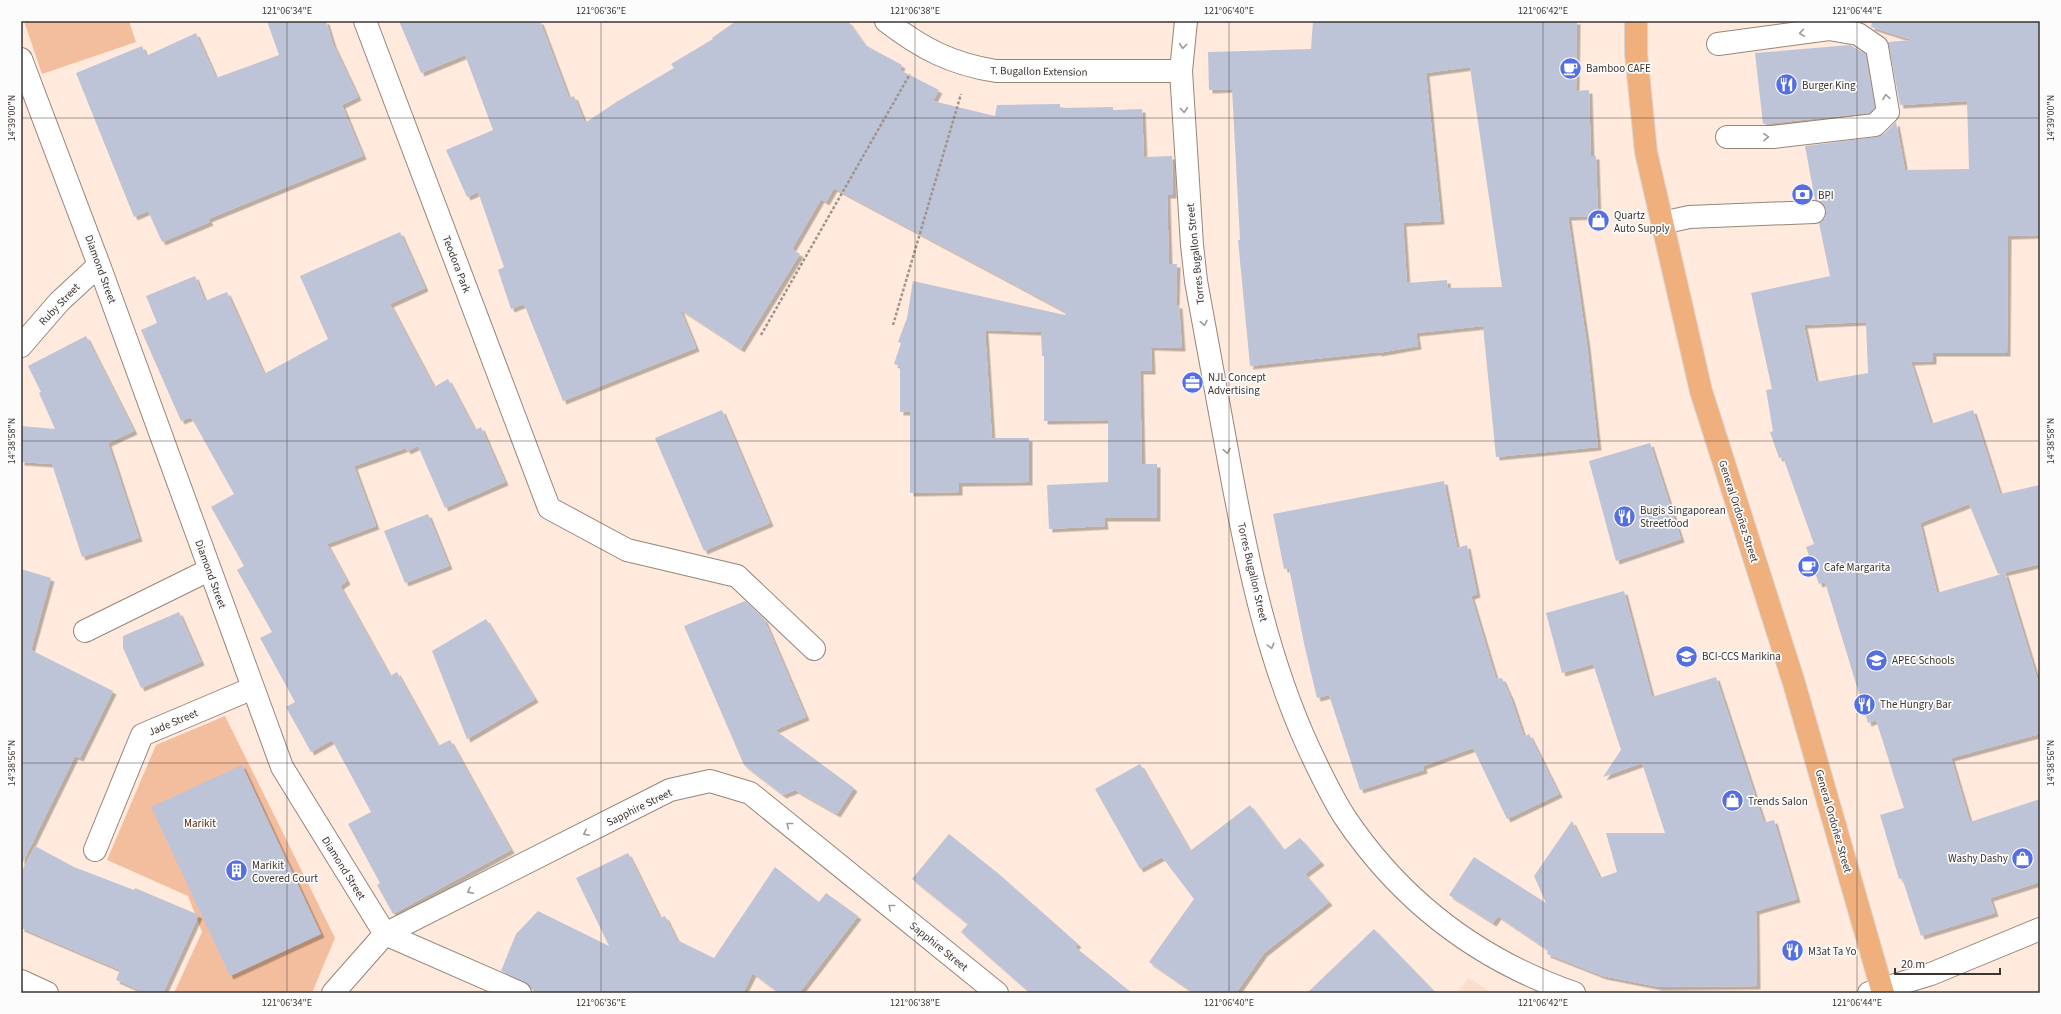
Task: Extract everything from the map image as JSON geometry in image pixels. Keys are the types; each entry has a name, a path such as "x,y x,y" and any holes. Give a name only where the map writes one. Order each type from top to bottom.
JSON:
{"main road":[{"name":"General Ordoñez Street","path":"1636,21 1636,53 1646,152 1700,391 1794,683 1878,992"}],"street":[{"name":"Teodora Park","path":"365,21 549,508 627,550 737,576 814,649"},
{"name":"T. Bugallon Extension","path":"886,21 924,49 970,67 996,71 1181,71"},
{"name":"Torres Bugallon Street","path":"1186,21 1181,71 1196,281 1247,553 1278,673 1289,703 1322,775 1345,818 1368,850 1402,886 1428,912 1473,946 1524,974 1574,993"},
{"path":"1718,44 1829,29 1858,34 1877,47 1888,112 1875,125 1773,137 1727,137"},
{"name":"Diamond Street","path":"21,59 99,264 209,570 282,767 385,934"},
{"path":"1662,223 1689,218 1814,212"},
{"name":"Ruby Street","path":"21,346 59,302 99,264"},
{"path":"85,631 209,570"},
{"name":"Jade Street","path":"95,850 142,735 252,688"},
{"name":"Sapphire Street","path":"333,993 385,934 670,790 710,781 750,793 997,993"},
{"path":"1878,992 1931,974 2040,929"},
{"path":"385,934 520,993"},
{"path":"24,986 47,993"}],"path":[{"path":"761,335 913,70"},
{"path":"893,325 962,93"}],"shaded area":[{"path":"1469,978 1492,993 1456,993"}],"green space":[{"path":"24,21 129,21 136,42 42,74"},
{"name":"Marikit","path":"225,716 335,938 312,993 174,993 202,932 188,896 107,860 156,745"}],"building":[{"path":"267,21 326,21 333,44 358,97 342,105 363,156 208,219 210,222 162,242 148,211 134,217 76,73 142,46 146,56 196,33 216,78 279,55"},
{"path":"399,21 540,21 569,98 574,96 585,123 618,101 674,68 671,64 713,39 712,38 736,21 848,21 865,45 902,65 900,70 939,90 933,101 995,116 997,105 1060,104 1060,108 1113,107 1113,110 1142,109 1144,157 1172,156 1173,195 1167,195 1169,264 1177,264 1176,305 1179,305 1182,348 1151,347 1152,371 1140,371 1142,464 1157,464 1157,518 1104,518 1105,526 1049,529 1047,485 1108,482 1108,420 1044,421 1044,356 1042,356 1041,332 985,330 992,438 1029,438 1029,482 959,483 959,492 910,493 910,412 900,412 900,366 894,364 901,343 898,342 907,318 913,281 1065,315 1066,312 834,188 826,202 821,199 792,249 800,254 741,349 680,309 696,348 563,401 524,304 511,309 498,270 504,267 478,192 467,197 446,150 493,130 465,55 421,73"},
{"path":"1313,21 1577,21 1576,91 1589,90 1591,156 1596,156 1598,216 1568,217 1587,345 1598,447 1496,457 1483,326 1416,333 1418,346 1378,353 1250,366 1238,240 1240,240 1232,89 1209,90 1208,52 1311,49","holes":["1470,67 1502,287 1448,288 1447,280 1407,283 1403,223 1441,221 1426,73"]},
{"path":"1872,21 2040,21 2040,235 2008,236 2007,353 1933,353 1933,361 1911,362 1931,424 1973,410 2000,494 2040,485 2040,564 1998,574 1969,504 1920,523 1937,593 2005,573 2040,688 2040,734 1951,758 1970,822 2040,799 2040,882 1990,898 1995,913 1921,936 1902,878 1899,879 1880,815 1904,808 1876,720 1868,723 1825,582 1819,584 1806,547 1814,544 1783,457 1779,458 1770,432 1773,431 1766,390 1772,389 1751,293 1830,276 1819,223 1825,218 1826,211 1824,205 1815,200 1805,146 1876,137 1884,134 1896,122 1905,170 1969,169 1967,101 1900,105 1888,42 1912,40 1871,27","holes":["1866,322 1868,373 1816,382 1804,325"]},
{"path":"1850,45 1866,54 1875,108 1869,113 1763,124 1755,53"},
{"path":"400,232 425,288 390,304 434,387 448,379 475,430 481,427 505,482 445,508 418,446 407,451 406,448 354,466 376,526 327,544 347,581 340,586 390,676 397,672 438,746 450,740 511,850 393,914 377,885 380,883 348,824 371,812 332,740 311,752 286,707 295,702 260,638 272,632 237,570 244,566 211,507 234,494 191,417 181,421 141,330 157,323 146,296 195,276 205,301 227,292 264,374 328,339 300,276"},
{"path":"86,336 134,431 108,443 139,538 82,557 52,464 21,462 21,426 55,429 39,393 41,392 28,366"},
{"path":"722,410 770,523 704,551 655,438"},
{"path":"1650,443 1681,539 1616,561 1589,461"},
{"path":"1444,481 1457,548 1467,545 1477,594 1471,596 1496,679 1502,678 1511,698 1524,737 1529,734 1559,794 1507,819 1473,748 1423,766 1424,770 1360,790 1329,695 1317,698 1305,648 1289,568 1284,569 1273,514"},
{"path":"428,514 449,566 405,583 384,531"},
{"path":"21,569 51,578 31,650 113,691 80,758 75,756 21,866"},
{"path":"1624,591 1652,697 1716,677 1764,823 1774,820 1797,899 1756,911 1757,986 1659,987 1603,976 1547,954 1548,950 1498,916 1493,923 1449,895 1474,857 1546,903 1534,876 1572,821 1600,878 1617,872 1606,833 1665,833 1642,763 1603,777 1621,750 1593,664 1562,673 1546,613"},
{"path":"745,601 764,619 806,717 775,730 854,788 837,814 795,790 783,795 744,765 684,626"},
{"path":"179,612 201,662 141,688 123,648 123,636"},
{"path":"486,619 535,699 467,739 432,651"},
{"path":"1140,764 1190,851 1250,805 1284,850 1300,838 1321,862 1305,874 1329,902 1264,953 1236,993 1194,993 1149,962 1194,899 1162,857 1140,869 1095,789"},
{"name":"Marikit Covered Court","path":"242,765 321,934 230,976 151,807"},
{"path":"949,834 1000,875 1078,944 1075,947 1132,993 1030,993 961,932 968,924 912,879"},
{"path":"35,846 74,867 134,890 135,888 199,915 163,993 146,993 116,980 120,970 21,928 21,873"},
{"path":"628,853 660,918 665,916 677,940 714,958 775,867 819,902 826,893 858,916 799,993 779,993 753,973 743,993 540,993 532,989 525,982 501,971 516,934 538,911 609,946 576,878"},
{"path":"1374,929 1436,993 1307,993 1351,951"}],"place":[{"name":"Bamboo CAFE","path":"1570,68"},
{"name":"Burger King","path":"1787,85"},
{"name":"BPI","path":"1803,195"},
{"name":"Quartz Auto Supply","path":"1599,221"},
{"name":"NJL Concept Advertising","path":"1193,383"},
{"name":"Bugis Singaporean Streetfood","path":"1624,516"},
{"name":"Cafe Margarita","path":"1808,567"},
{"name":"BCI-CCS Marikina","path":"1687,656"},
{"name":"APEC Schools","path":"1876,660"},
{"name":"The Hungry Bar","path":"1865,704"},
{"name":"Trends Salon","path":"1733,801"},
{"name":"Washy Dashy","path":"2023,858"},
{"name":"Marikit Covered Court","path":"236,871"},
{"name":"M3at Ta Yo","path":"1792,951"}]}
